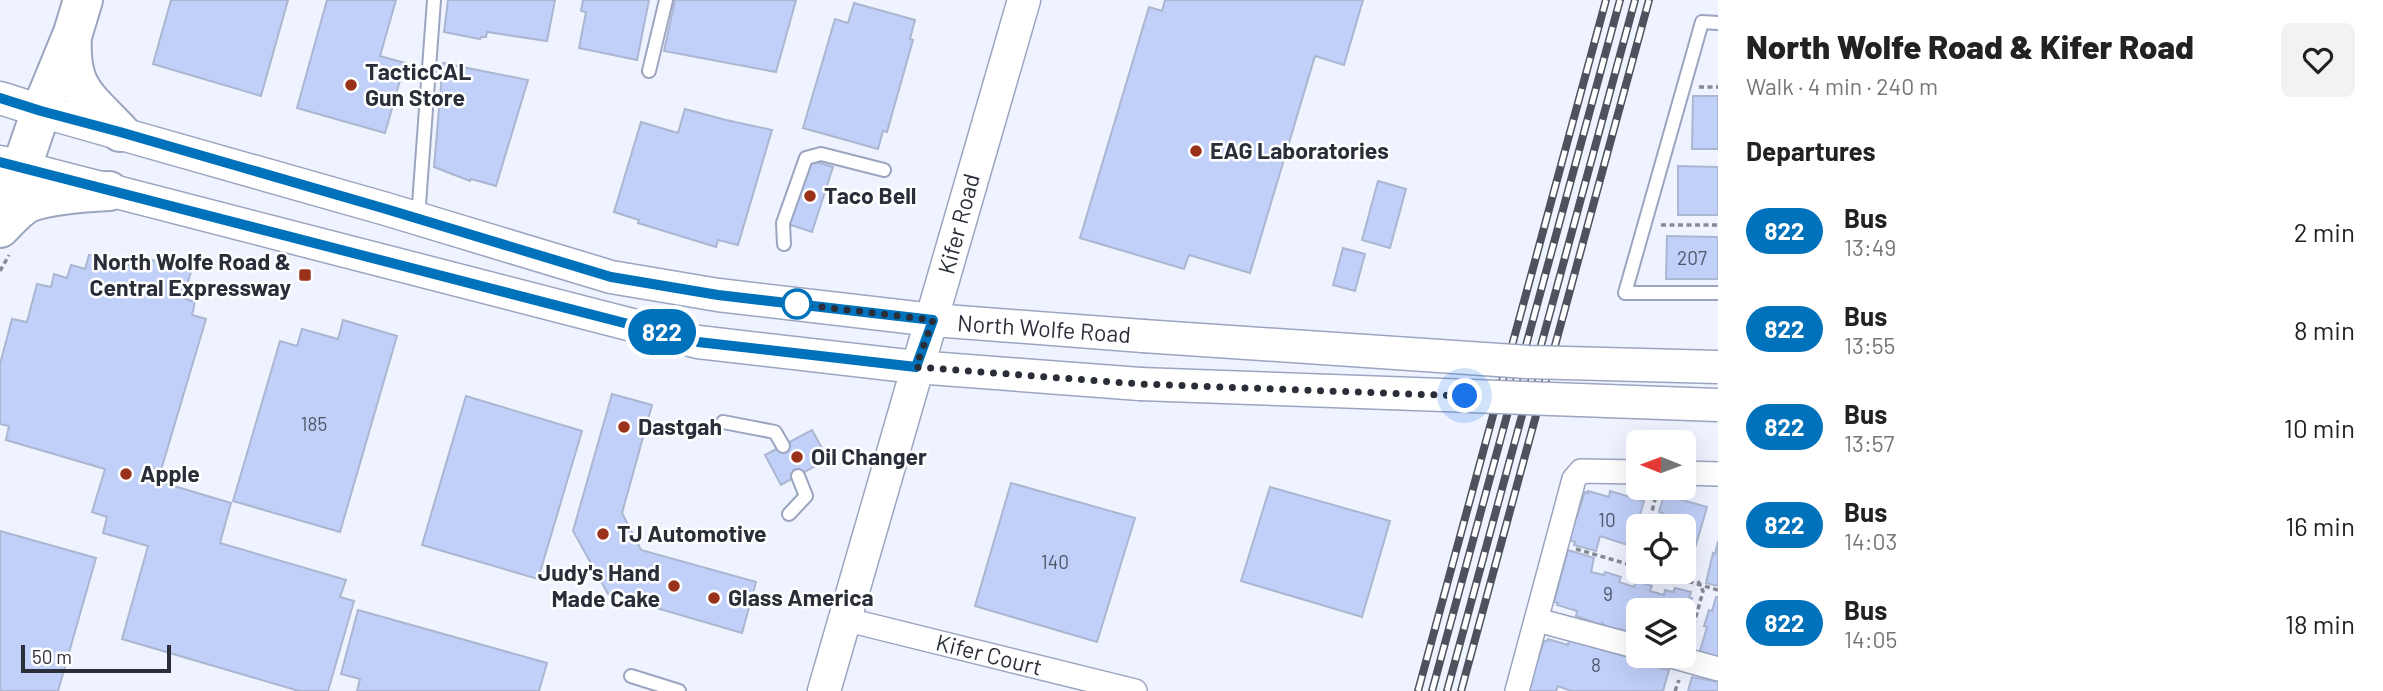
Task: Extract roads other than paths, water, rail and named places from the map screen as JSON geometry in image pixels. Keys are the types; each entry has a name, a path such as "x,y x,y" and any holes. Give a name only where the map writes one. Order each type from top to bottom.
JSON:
{"highway":[{"path":"0,211 10,165 41,111 78,16"},
{"path":"78,16 72,60 75,79 84,96 120,132"},
{"path":"0,228 13,214 30,203 87,192 109,191"}],"main road":[{"name":"Kifer Road","path":"824,691 916,367 933,320 1021,1"},
{"name":"North Wolfe Road","path":"0,98 418,218 611,277 728,296 933,320 1143,336 1528,362 1718,367"},
{"name":"North Wolfe Road","path":"10,165 698,342 916,367 1140,384 1718,405"}],"street":[{"path":"1517,691 1574,479 1581,471 1626,472"},
{"path":"1696,474 1718,474"},
{"name":"Kifer Court","path":"844,619 1135,691"},
{"path":"1537,620 1626,644"},
{"path":"1696,663 1718,669"}],"lane":[{"path":"418,218 434,0"},
{"path":"649,71 666,0"},
{"path":"1718,23 1702,22 1625,292 1718,293"},
{"path":"783,244 783,223 806,158 821,154 884,170"},
{"path":"723,422 775,432 783,446"},
{"path":"789,514 806,496 797,476"},
{"path":"632,676 679,691"}],"railway":[{"path":"1418,691 1606,0"},
{"path":"1432,691 1620,0"},
{"path":"1447,691 1635,0"},
{"path":"1461,691 1649,0"}],"place":[{"name":"TacticCAL Gun Store","path":"351,85"},
{"name":"EAG Laboratories","path":"1196,151"},
{"name":"Taco Bell","path":"810,196"},
{"name":"North Wolfe Road & Central Expressway","path":"305,275"},
{"name":"Dastgah","path":"624,427"},
{"name":"Oil Changer","path":"797,457"},
{"name":"Apple","path":"126,474"},
{"name":"TJ Automotive","path":"603,534"},
{"name":"Judy's Hand Made Cake","path":"674,586"},
{"name":"Glass America","path":"714,598"}]}
